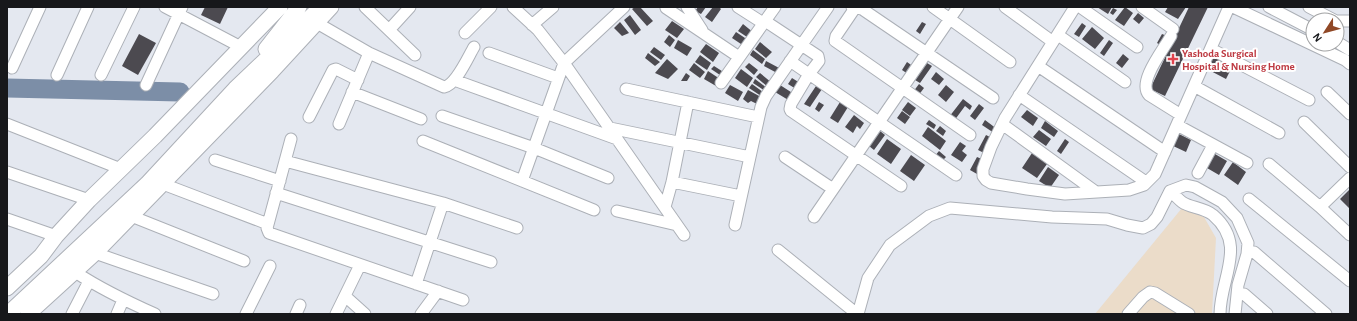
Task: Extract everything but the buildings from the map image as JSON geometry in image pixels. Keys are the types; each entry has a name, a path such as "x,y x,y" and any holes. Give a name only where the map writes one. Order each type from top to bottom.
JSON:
{"main road":[{"path":"7,288 41,256 56,236 89,200 280,7"},
{"path":"235,89 299,7"},
{"path":"8,314 54,269 146,184 235,89 321,7"},
{"path":"28,314 95,253 332,7"},
{"path":"41,256 54,269 70,276"}],"street":[{"path":"12,68 40,7"},
{"path":"58,74 88,7"},
{"path":"101,75 134,7"},
{"path":"165,7 181,10 241,47"},
{"path":"365,7 415,55"},
{"path":"389,30 410,7"},
{"path":"465,33 491,7"},
{"path":"513,7 532,25 564,63 684,235"},
{"path":"532,25 553,7"},
{"path":"522,181 564,63 624,7"},
{"path":"687,7 706,35"},
{"path":"738,7 802,45 820,58 791,104 790,109 793,113 901,186"},
{"path":"721,83 774,7"},
{"path":"735,225 758,117 766,96 828,7"},
{"path":"933,7 1010,62"},
{"path":"814,217 958,7"},
{"path":"1005,7 1125,82"},
{"path":"1075,7 1019,95 1002,124 991,147 983,169 983,176 991,183 1065,194 1129,190 1144,184 1155,174 1229,7"},
{"path":"1080,7 1137,47"},
{"path":"1142,7 1172,32 1148,72 1145,88 1148,95 1213,145 1247,163"},
{"path":"1233,7 1349,58"},
{"path":"1269,7 1305,26"},
{"path":"1309,7 1319,12"},
{"path":"666,8 740,57"},
{"path":"970,135 835,41 836,36 853,8 862,9 926,54 993,98"},
{"path":"146,85 181,10"},
{"path":"317,23 370,53 444,87 454,80 474,47"},
{"path":"1211,48 1309,100"},
{"path":"339,124 370,53"},
{"path":"488,53 558,78"},
{"path":"790,61 956,175"},
{"path":"1038,66 1164,152"},
{"path":"309,117 334,70 336,69 358,80"},
{"path":"454,80 617,139"},
{"path":"1194,86 1279,133"},
{"path":"626,89 758,117"},
{"path":"352,92 421,119"},
{"path":"1327,92 1350,114"},
{"path":"1019,95 1146,182"},
{"path":"665,207 672,182 688,102"},
{"path":"442,116 534,148 608,178"},
{"path":"1304,122 1350,167"},
{"path":"7,124 121,169"},
{"path":"1002,124 1096,192"},
{"path":"610,128 750,157"},
{"path":"291,140 268,224 268,231 271,234 463,300"},
{"path":"423,141 594,210"},
{"path":"1198,173 1213,145"},
{"path":"785,157 833,189"},
{"path":"215,160 280,181"},
{"path":"285,161 443,203 517,228"},
{"path":"1269,164 1320,207 1350,235"},
{"path":"7,172 89,200"},
{"path":"1320,207 1350,178"},
{"path":"672,182 741,196"},
{"path":"163,184 268,224"},
{"path":"778,250 857,314 868,278 890,245 928,216 950,208 1107,219 1126,225 1143,228 1151,224 1157,217 1170,191 1186,186 1195,187 1222,202 1237,218 1248,243 1247,254 1238,285 1235,314"},
{"path":"1170,191 1183,203 1199,207 1212,214 1227,232 1230,240 1228,273 1220,305 1220,314"},
{"path":"276,193 491,262"},
{"path":"1249,199 1350,281"},
{"path":"416,284 443,203"},
{"path":"617,211 678,225"},
{"path":"131,216 244,261"},
{"path":"7,219 56,236"},
{"path":"1254,252 1326,314"},
{"path":"95,253 213,294"},
{"path":"336,314 360,265"},
{"path":"246,314 270,266"},
{"path":"70,276 89,281 124,300 155,314"},
{"path":"72,314 89,281"},
{"path":"421,314 438,291"},
{"path":"1128,314 1143,297 1150,292 1155,293 1189,314"},
{"path":"1244,294 1267,314"},
{"path":"346,296 365,314"},
{"path":"117,314 124,300"}],"shaded area":[{"path":"1182,208 1204,217 1216,238 1212,314 1095,314"}],"waterway":[{"path":"7,88 180,92"}],"place":[{"name":"Yashoda Surgical Hospital & Nursing Home","path":"1173,59"}]}
